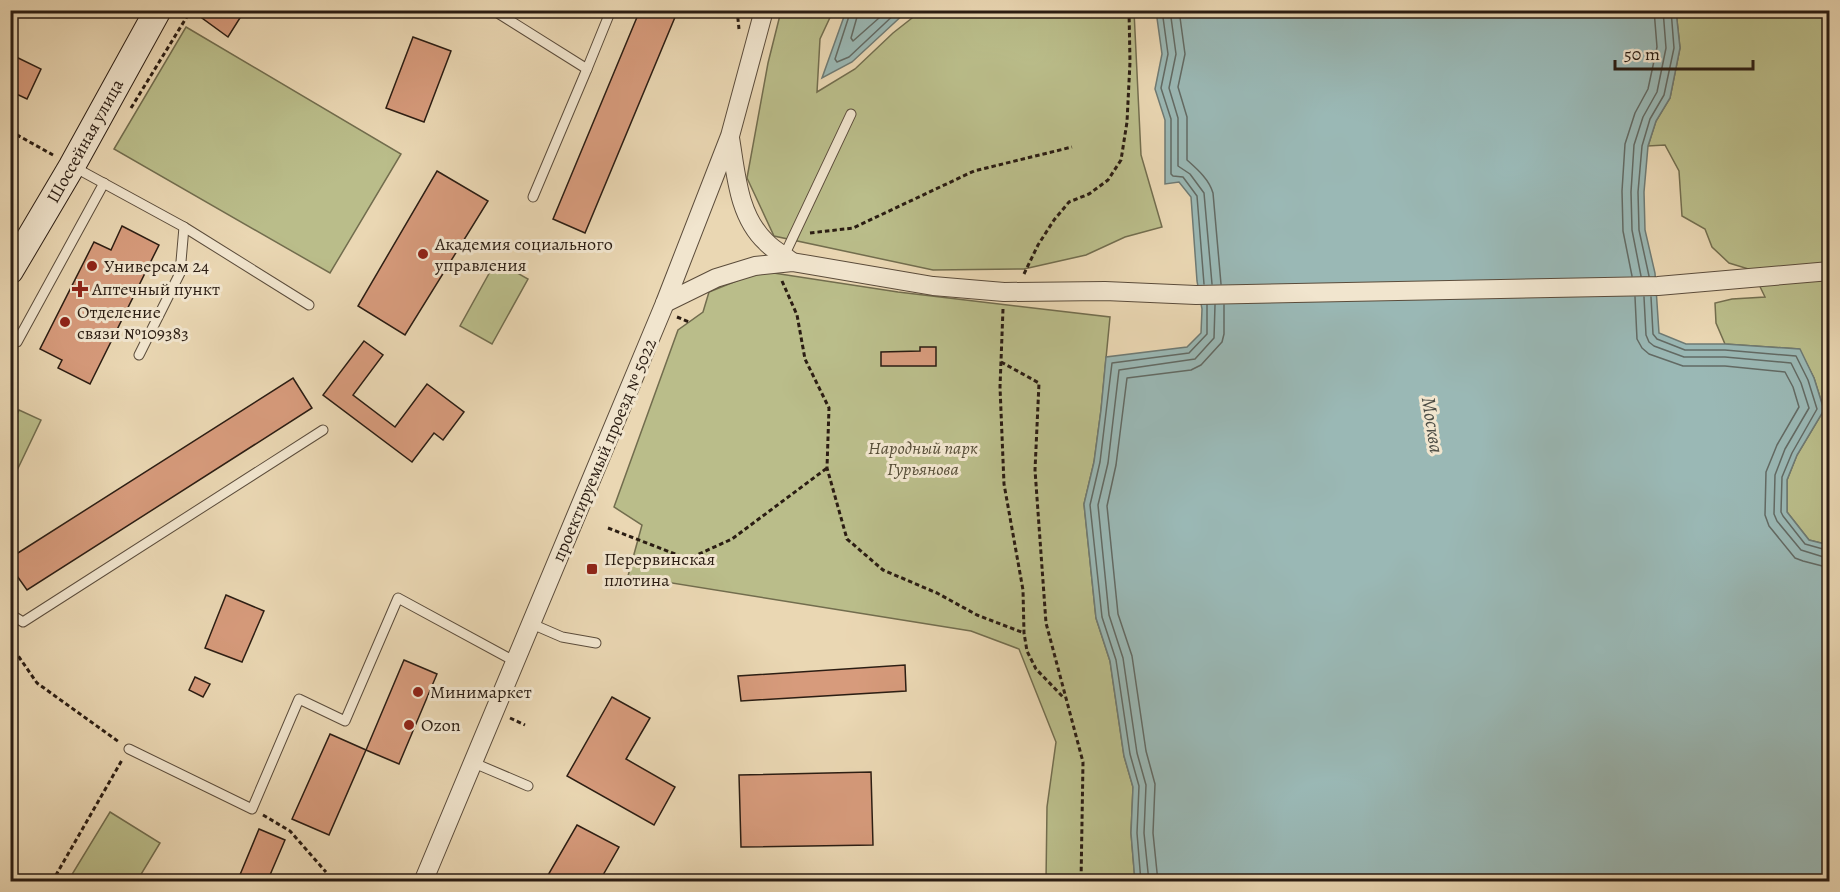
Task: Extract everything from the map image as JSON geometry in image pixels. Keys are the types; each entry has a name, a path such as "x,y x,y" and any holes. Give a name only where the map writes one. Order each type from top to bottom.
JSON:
{"main road":[{"name":"Шоссейная улица","path":"10,271 72,166 158,10"}],"street":[{"name":"проектируемый проезд № 5022","path":"423,882 665,303 730,136 764,10"},
{"path":"730,136 740,195 750,222 765,242 788,259"},
{"path":"665,303 716,278 788,259 933,286 1009,292 1106,291 1196,295 1658,286 1830,271"}],"lane":[{"path":"493,10 587,69"},
{"path":"533,197 611,10"},
{"path":"788,259 793,236 850,114"},
{"path":"72,166 184,227 309,305"},
{"path":"16,342 104,183"},
{"path":"139,355 180,273 184,227"},
{"path":"10,614 23,622 322,430"},
{"path":"129,749 252,809 299,699 345,721 398,598 516,663"},
{"path":"532,624 562,637 596,643"},
{"path":"474,763 528,786"},
{"path":"333,881 350,882"}],"path":[{"path":"125,117 191,10"},
{"path":"737,10 739,32"},
{"path":"1066,699 1036,669 1027,651 1024,633 1023,590 1004,484 1001,362 1009,292 1054,220 1069,202 1089,194 1108,180 1120,160 1127,122 1130,63 1129,10"},
{"path":"10,131 72,166"},
{"path":"793,236 853,228 974,171 1072,147"},
{"path":"781,277 796,315 805,359 830,408 827,468 847,538 884,570 937,593 977,615 1024,633"},
{"path":"1001,362 1039,383 1035,470 1046,623 1083,762 1081,882"},
{"path":"608,528 688,559 732,539 827,468"},
{"path":"10,644 37,683 129,749 52,882"},
{"path":"252,809 290,831 310,851 333,881"}],"green space":[{"path":"781,11 833,11 820,39 817,92 855,69 893,33 921,11 1134,11 1141,155 1162,227 1125,237 1086,255 1024,269 933,270 774,236 747,178 768,63"},
{"path":"1676,11 1829,11 1829,545 1809,540 1787,512 1787,480 1797,455 1824,410 1814,378 1799,349 1725,344 1716,323 1715,303 1732,299 1765,297 1752,270 1729,263 1712,247 1705,229 1682,216 1679,171 1665,145 1648,146 1656,121 1670,98 1680,48"},
{"path":"186,27 401,154 330,273 114,149"},
{"path":"496,261 528,279 492,344 460,326"},
{"name":"Народный парк Гурьянова","path":"761,271 898,292 1110,317 1094,462 1084,504 1096,618 1110,661 1124,756 1133,787 1131,833 1135,881 1046,881 1047,807 1056,742 1019,649 971,631 628,576 642,525 614,507 678,330 703,312 709,292"},
{"path":"19,410 41,420 11,483 11,428"},
{"path":"110,812 160,843 137,881 68,881"}],"water":[{"path":"846,11 907,11 852,62 822,78"},
{"name":"Москва","path":"1156,11 1676,11 1680,48 1670,98 1656,121 1648,146 1644,192 1645,230 1655,273 1659,333 1686,344 1800,349 1814,378 1824,410 1797,455 1787,480 1787,512 1809,540 1829,545 1829,881 1135,881 1131,833 1133,787 1124,756 1110,661 1096,618 1084,504 1094,462 1106,357 1187,347 1201,333 1202,309 1197,281 1191,197 1179,182 1165,184 1165,120 1155,89 1162,54"}],"building":[{"path":"207,10 245,10 228,37 202,18"},
{"path":"640,10 678,10 585,233 553,219"},
{"path":"413,37 451,51 424,122 386,108"},
{"path":"10,54 41,69 27,99 10,91"},
{"path":"437,171 488,201 405,335 358,306"},
{"path":"122,226 159,245 90,384 58,368 62,360 40,349 94,242 111,250"},
{"path":"364,341 383,355 353,395 395,427 427,384 464,412 443,440 434,433 412,462 323,395"},
{"path":"920,347 936,347 936,366 881,366 881,352 920,351"},
{"path":"293,378 312,408 27,590 10,566 10,558"},
{"path":"226,595 264,611 242,662 205,648"},
{"path":"404,660 437,674 399,764 366,750"},
{"path":"905,665 906,691 741,701 738,676"},
{"path":"195,677 210,684 203,697 189,690"},
{"path":"612,697 650,718 626,759 675,787 654,825 567,776"},
{"path":"330,734 366,750 329,835 292,819"},
{"path":"871,772 873,845 741,847 739,775"},
{"path":"577,825 619,847 599,882 544,882"},
{"path":"259,829 285,840 267,882 237,882"}],"place":[{"name":"Академия социального управления","path":"423,254"},
{"name":"Универсам 24","path":"92,266"},
{"name":"Аптечный пункт","path":"80,289"},
{"name":"Отделение связи №109383","path":"65,322"},
{"name":"Перервинская плотина","path":"592,569"},
{"name":"Минимаркет","path":"418,692"},
{"name":"Ozon","path":"409,725"}]}
